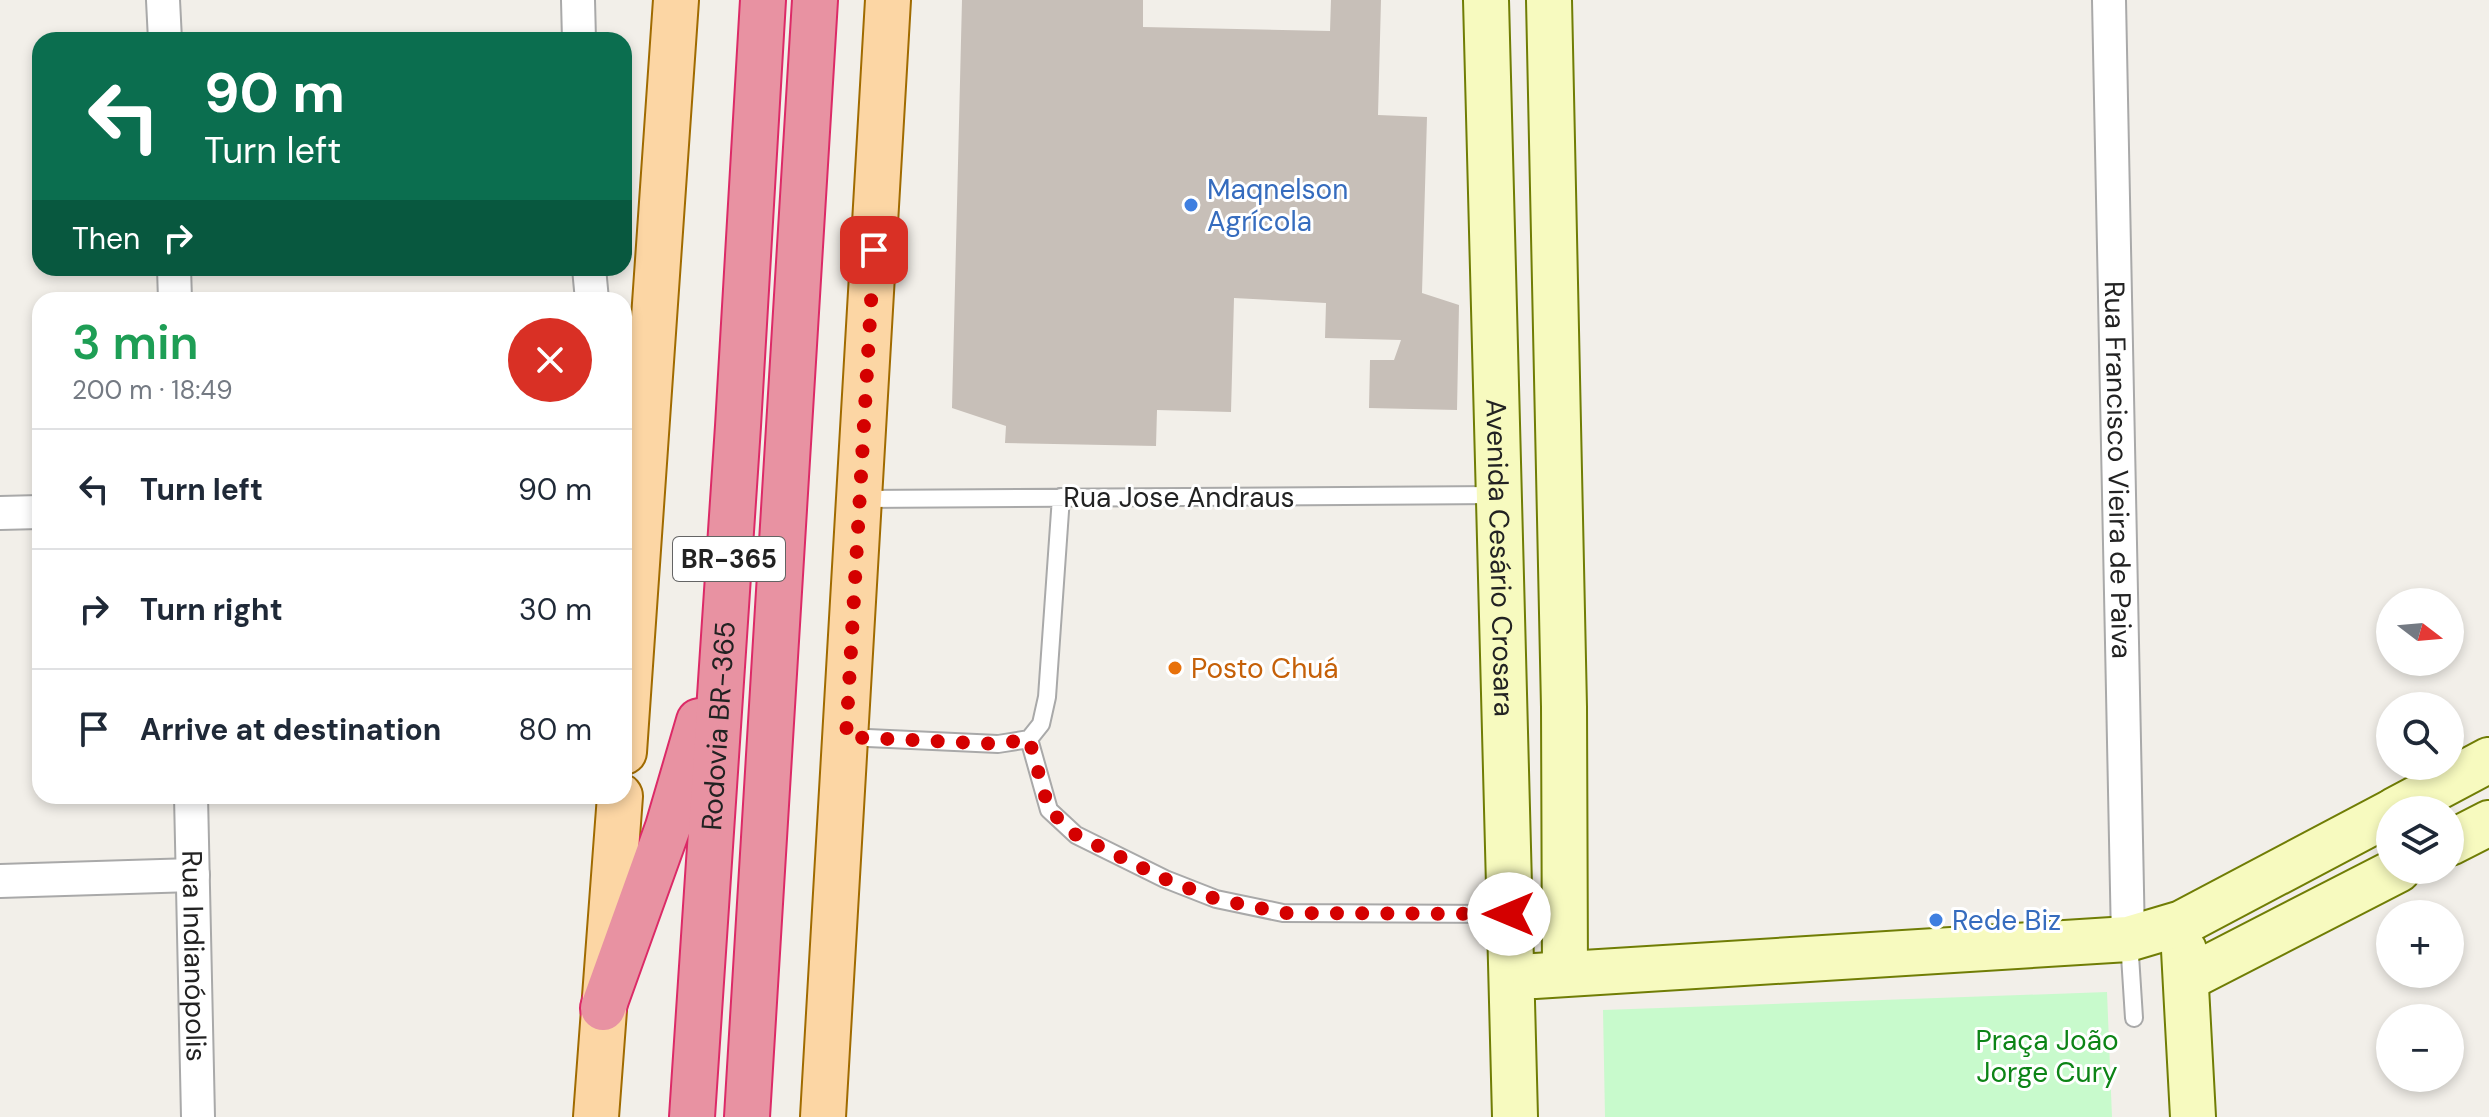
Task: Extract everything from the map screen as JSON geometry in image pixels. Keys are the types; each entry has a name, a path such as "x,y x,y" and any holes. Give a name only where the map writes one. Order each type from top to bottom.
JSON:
{"highway":[{"name":"Rodovia BR-365","path":"692,1117 763,0"},
{"name":"Rodovia BR-365","path":"747,1117 815,0"},
{"path":"603,1008 676,802 726,610"}],"main road":[{"path":"632,659 636,612 633,476 676,0"},
{"path":"823,1117 888,0"},
{"name":"Avenida Cesário Crosara","path":"1486,0 1515,1117"},
{"path":"1549,0 1564,707 1565,973"},
{"path":"2421,796 2489,760"},
{"path":"596,1117 619,804"},
{"path":"1513,978 2128,939 2182,923 2376,820"},
{"path":"2464,836 2489,823"},
{"path":"2186,979 2376,881"},
{"path":"2182,923 2193,1117"}],"street":[{"path":"163,0 165,32"},
{"path":"578,0 579,32"},
{"name":"Rua Francisco Vieira de Paiva","path":"2109,0 2128,939"},
{"path":"0,513 32,512"},
{"name":"Rua Indianópolis","path":"191,804 198,1117"},
{"path":"0,881 193,875"}],"lane":[{"name":"Rua Jose Andraus","path":"861,499 1497,495"},
{"path":"846,737 998,744 1029,739 1041,724 1047,697 1061,497"},
{"path":"1029,739 1049,810 1076,835 1165,879 1216,899 1283,913 1509,914"},
{"path":"2128,939 2134,1018"}],"green space":[{"name":"Praça João Jorge Cury","path":"2107,992 2112,1117 1605,1117 1603,1010"}],"building":[{"name":"Maqnelson Agrícola","path":"962,0 1143,0 1143,27 1330,31 1331,0 1381,0 1378,115 1427,117 1422,293 1459,305 1457,410 1369,408 1370,360 1394,360 1401,340 1325,338 1326,303 1234,298 1231,412 1157,410 1156,446 1005,443 1006,426 952,408"}],"place":[{"name":"Maqnelson Agrícola","path":"1191,205"},
{"name":"Posto Chuá","path":"1175,668"},
{"name":"Rede Biz","path":"1936,920"}],"route":[{"path":"874,250 846,737 998,744 1029,739 1049,810 1076,835 1165,879 1216,899 1283,913 1509,914"}]}
